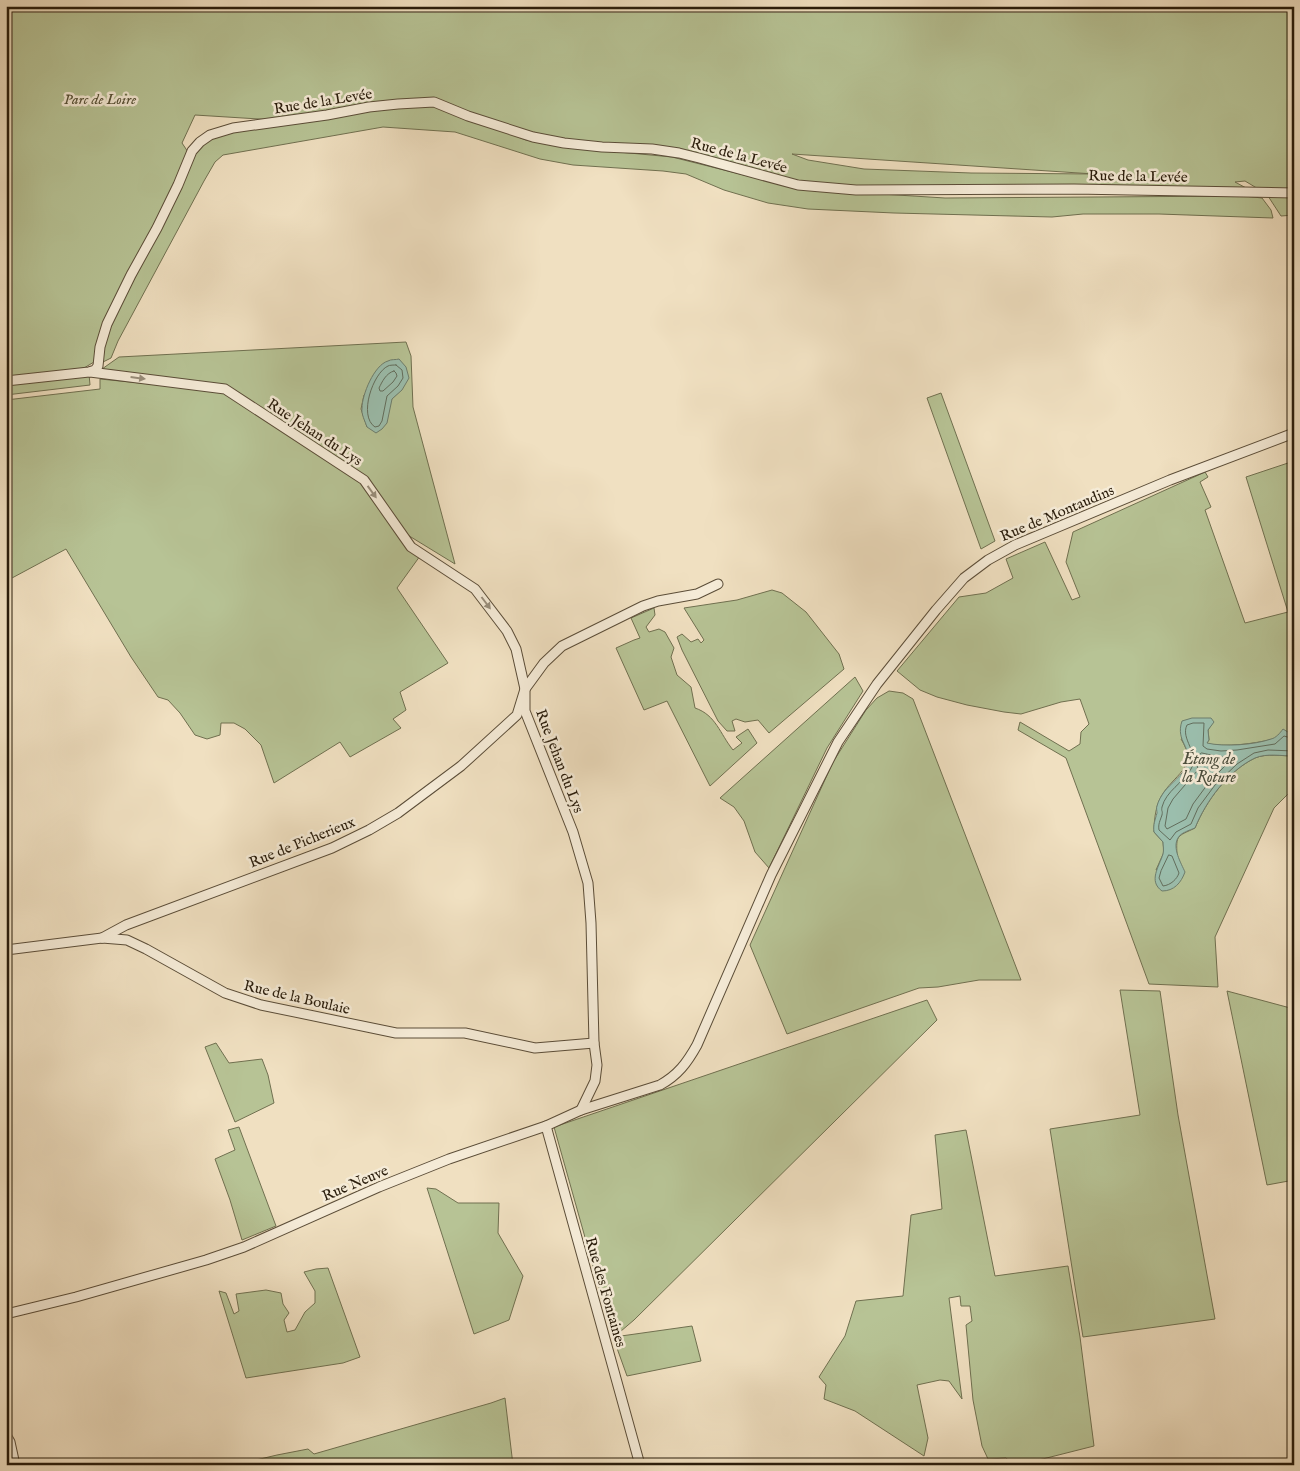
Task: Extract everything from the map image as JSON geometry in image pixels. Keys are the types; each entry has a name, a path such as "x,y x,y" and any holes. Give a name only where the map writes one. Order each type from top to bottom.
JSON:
{"street":[{"name":"Rue de la Levée","path":"89,372 95,370 98,366 100,347 107,324 157,228 192,151 210,135 233,128 398,104 434,102 468,116 533,137 574,144 652,149 679,153 798,185 856,190 1074,189 1294,193"},
{"name":"Rue Jehan du Lys","path":"6,381 89,372 225,389 364,480 411,546 475,589 507,632 516,649 525,689 525,711 573,832 588,883 592,923 594,1043 597,1065 595,1081 582,1110"},
{"name":"Rue de Montaudins","path":"697,1045 776,866 838,742 877,684 950,592 964,578 988,560 1015,545 1170,480 1294,433"},
{"path":"525,689 544,663 562,646 643,606 658,601 697,594 718,584"},
{"name":"Rue de Picherieux","path":"102,938 132,923 332,848 398,813 461,766 517,715 525,689"},
{"path":"131,942 128,931 132,923"},
{"name":"Rue de la Boulaie","path":"6,950 102,938 127,940 225,993 260,1005 396,1033 465,1033 535,1048 594,1043"},
{"name":"Rue Neuve","path":"6,1314 76,1297 206,1260 244,1247 379,1187 449,1159 546,1126 582,1110 654,1087 670,1079 688,1062 697,1045"},
{"name":"Rue des Fontaines","path":"546,1126 640,1465"},
{"path":"6,1435 10,1442 15,1465"}],"green space":[{"name":"Parc de Loire","path":"6,6 1294,6 1294,190 1260,190 1245,181 1235,182 1248,189 856,188 801,183 707,157 518,137 565,147 672,157 748,176 817,190 945,198 1244,196 1262,198 1271,210 1273,218 1159,214 1083,214 1052,217 808,209 768,203 724,190 686,174 573,165 540,159 455,132 383,127 223,155 215,162 204,181 118,341 111,358 103,362 102,354 108,331 153,242 192,157 206,142 219,135 239,129 291,121 195,115 182,143 188,152 158,219 111,309 97,341 94,362 84,368 6,378","holes":["792,154 1094,174 971,173 864,169 808,160"]},
{"path":"1294,195 1294,215 1281,216 1268,196"},
{"path":"406,342 411,356 413,407 455,564 406,534 367,479 224,385 102,369 119,357","holes":["402,389 367,427 361,409 364,395"]},
{"path":"89,374 90,385 6,395 6,383"},
{"path":"100,379 221,391 363,484 409,551 420,556 397,588 448,663 400,692 406,710 393,719 401,728 350,757 340,742 274,783 261,745 245,729 234,723 221,723 220,735 207,739 195,735 180,713 168,700 158,697 131,657 66,549 12,578 6,563 6,400 100,389"},
{"path":"941,393 995,541 981,549 927,398"},
{"path":"1294,461 1294,734 1249,744 1206,744 1209,740 1208,730 1213,722 1181,739 1186,748 1187,762 1180,774 1164,792 1159,801 1154,821 1154,832 1163,842 1164,852 1156,870 1177,855 1179,837 1195,828 1205,807 1219,788 1236,771 1255,758 1274,755 1294,756 1294,791 1288,794 1274,808 1215,937 1218,987 1149,984 1066,758 1018,730 1020,722 1069,751 1080,744 1081,732 1089,724 1080,699 1061,702 1021,714 1004,712 937,697 920,690 897,671 959,597 986,593 1013,578 1006,559 1045,542 1072,600 1080,597 1066,562 1073,532 1205,472 1208,477 1200,482 1211,507 1205,510 1245,623 1288,612 1246,477"},
{"path":"772,590 782,593 806,612 839,654 844,669 769,733 758,720 745,722 736,719 732,721 735,731 727,731 718,721 677,637 682,634 691,642 698,639 701,643 704,640 684,608 737,600"},
{"path":"654,608 655,615 646,627 649,632 659,629 665,632 674,648 671,657 677,675 691,687 695,708 713,720 733,750 742,743 736,737 748,729 757,743 710,786 667,701 644,710 616,648 640,638 631,618"},
{"path":"855,677 863,691 827,748 769,868 755,852 744,821 734,807 720,798"},
{"path":"889,691 903,693 913,699 1021,980 979,980 938,987 919,988 787,1034 750,945 833,762 866,710 877,698"},
{"path":"1120,990 1160,991 1178,1115 1215,1319 1083,1337 1050,1129 1140,1115"},
{"path":"1227,991 1294,1009 1294,1180 1267,1185"},
{"path":"927,1000 937,1020 634,1320 614,1337 692,1326 701,1361 627,1376 613,1337 554,1127"},
{"path":"216,1043 229,1063 262,1059 268,1075 274,1103 235,1122 205,1047"},
{"path":"239,1127 276,1226 242,1240 215,1159 235,1150 228,1130"},
{"path":"966,1130 995,1276 1068,1266 1080,1337 1094,1446 1019,1465 1014,1465 1006,1458 988,1459 982,1446 973,1400 966,1325 972,1321 970,1306 961,1306 960,1296 949,1298 962,1399 949,1381 940,1380 917,1385 928,1438 924,1456 855,1411 824,1399 826,1385 819,1377 845,1336 856,1301 903,1296 911,1215 942,1209 935,1135"},
{"path":"427,1188 436,1189 458,1203 499,1203 498,1233 523,1276 509,1320 474,1334"},
{"path":"328,1268 360,1357 343,1363 246,1378 219,1291 226,1293 234,1314 239,1311 236,1294 266,1290 281,1293 283,1304 289,1313 284,1320 287,1332 295,1330 305,1312 315,1303 315,1291 304,1272"},
{"path":"505,1398 513,1465 257,1465 256,1460 308,1449 314,1454"}],"water":[{"path":"399,359 406,367 409,378 402,390 392,399 387,423 376,433 367,427 363,418 364,396 378,368 389,360"},
{"name":"Étang de la Roture","path":"1192,718 1211,718 1214,722 1208,730 1209,740 1207,743 1222,745 1239,745 1264,741 1275,738 1283,729 1294,734 1294,756 1260,756 1245,764 1227,779 1212,797 1195,828 1179,836 1176,846 1179,860 1185,872 1176,886 1170,890 1162,891 1158,887 1155,878 1163,854 1163,842 1154,832 1157,807 1164,792 1187,765 1188,753 1180,728 1182,721"}]}
